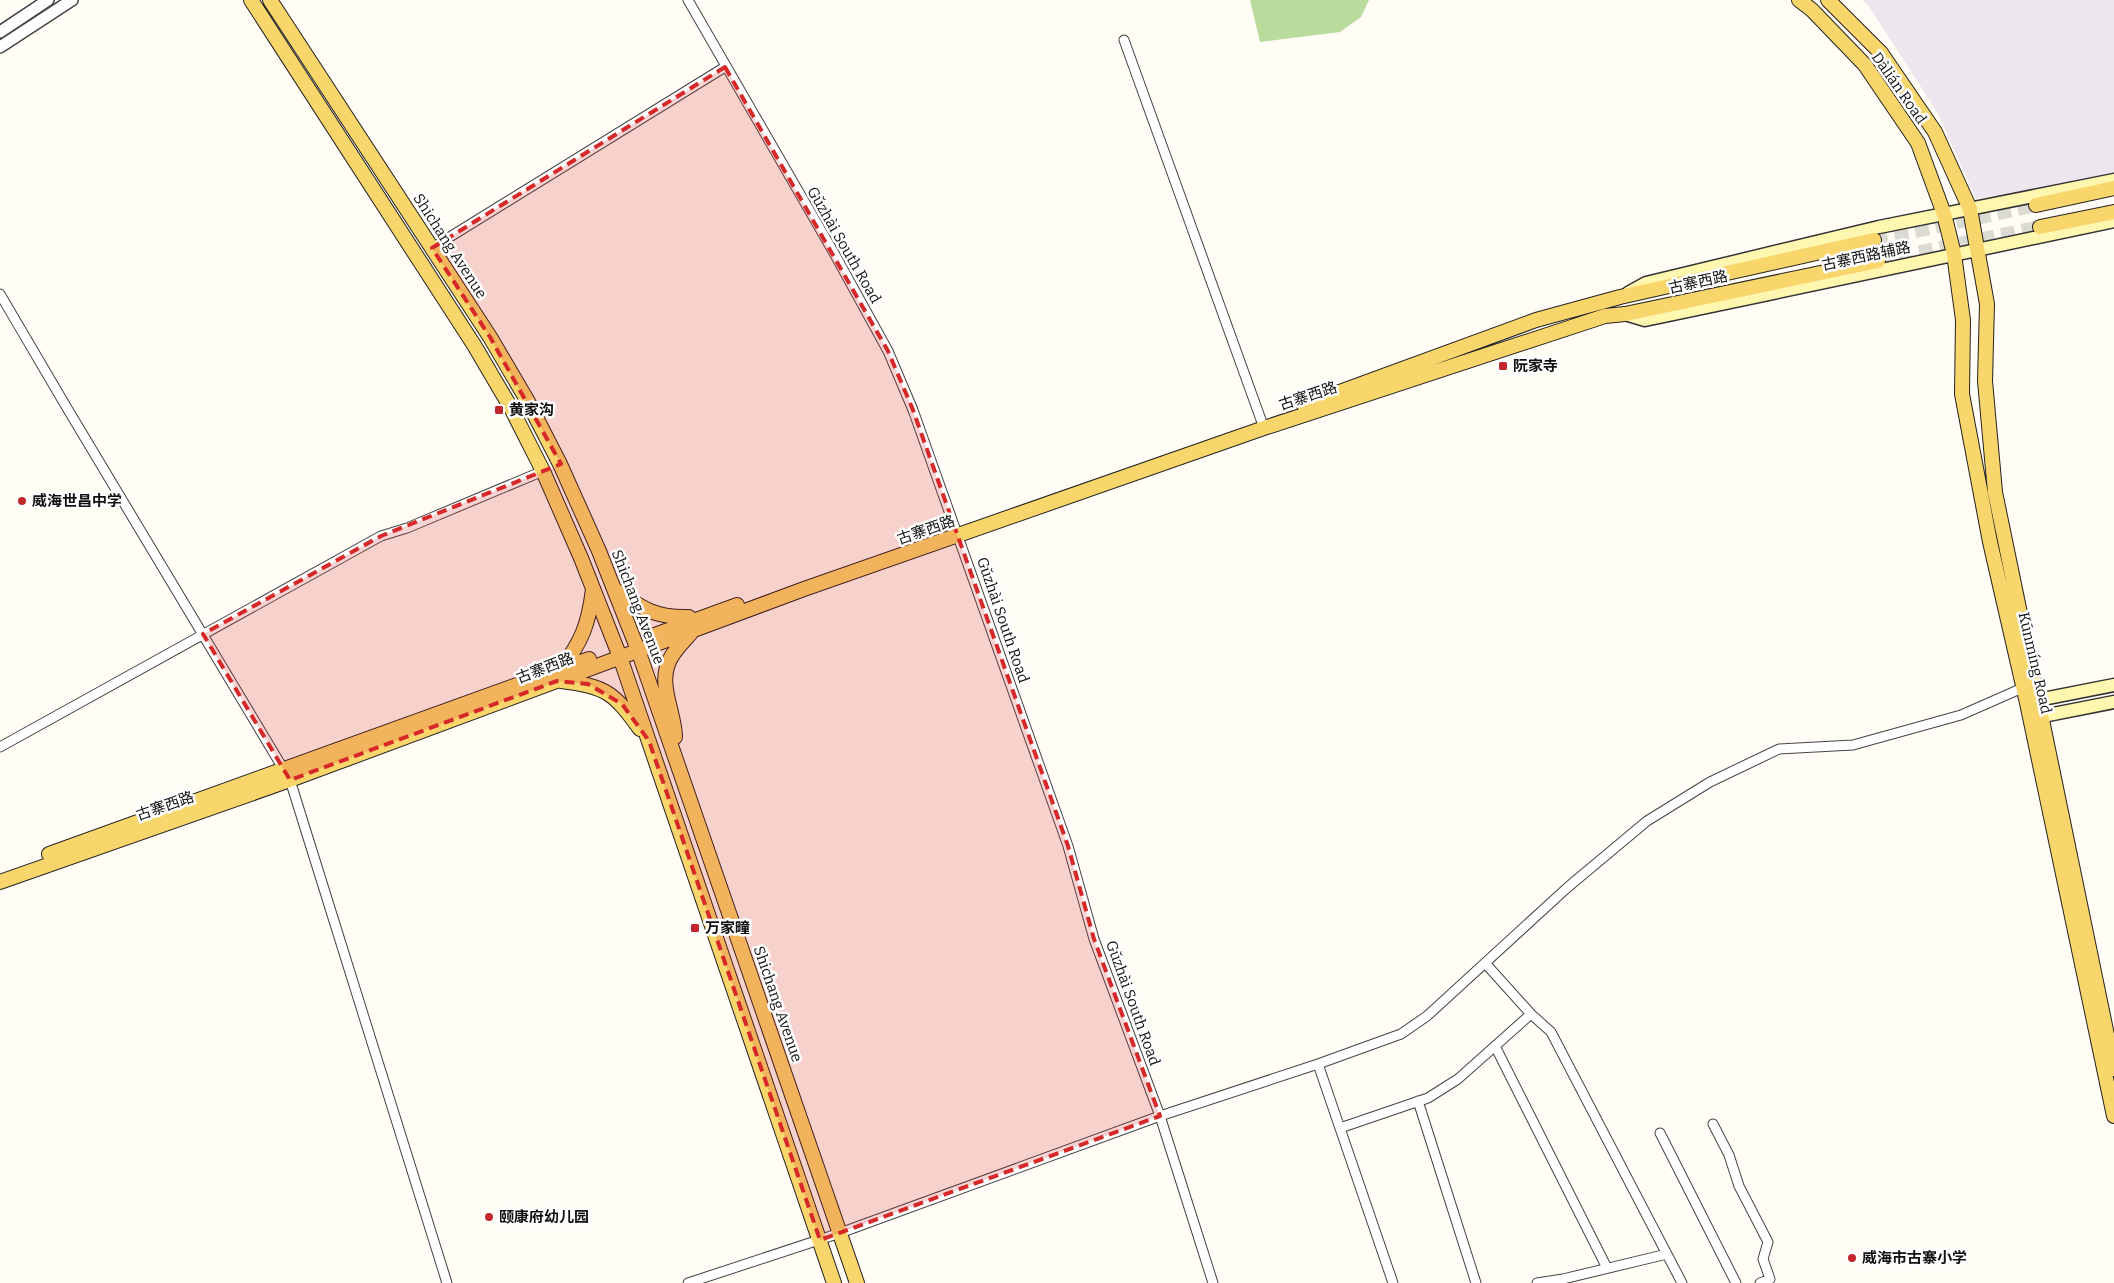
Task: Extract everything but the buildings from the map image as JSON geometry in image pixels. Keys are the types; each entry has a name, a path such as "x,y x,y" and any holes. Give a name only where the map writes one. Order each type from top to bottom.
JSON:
{"main road":[{"path":"251,0 474,345 511,408 543,471 593,588 618,653 834,1283"},
{"name":"Shichang Avenue","path":"270,0 490,337 527,400 560,464 614,589 636,646 857,1283"},
{"name":"Dàlián Road","path":"1799,0 1812,10 1865,65 1918,143 1944,214"},
{"name":"Dàlián Road","path":"1828,0 1881,53 1935,132 1970,209"},
{"path":"1620,297 1646,283 1879,227 2114,180"},
{"path":"2036,205 2114,188"},
{"name":"Kūnmíng Road","path":"1970,209 1987,304 1985,381 1995,492 2032,702 2114,1069"},
{"path":"2040,227 2114,212"},
{"name":"Kūnmíng Road","path":"1944,214 1954,254 1963,320 1962,394 1990,542 2029,686"},
{"name":"古寨西路辅路","path":"1625,314 1645,320 2114,221"},
{"name":"古寨西路","path":"636,646 692,632 957,533 1263,424 1536,320 1620,297 1874,240"},
{"name":"古寨西路","path":"1263,424 1605,316 1625,314 1878,261"},
{"name":"古寨西路","path":"0,882 618,653 703,617 957,533"},
{"path":"593,588 590,616 575,652 559,675 604,690 622,704 649,741"},
{"path":"614,589 653,614 671,618 703,617"},
{"path":"675,758 675,734 665,677 668,664 676,650 692,632"},
{"path":"2032,702 2114,685"},
{"path":"2036,718 2114,702"},
{"name":"Kūnmíng Road","path":"2036,718 2114,1116"},
{"name":"古寨西路","path":"0,873 286,775"}],"street":[{"path":"0,32 48,0"},
{"path":"0,47 72,0"},
{"name":"Gǔzhài South Road","path":"688,0 834,253 888,352 913,410 1068,846 1094,939 1160,1116 1213,1283"},
{"path":"1124,40 1263,424"},
{"path":"432,248 725,67"},
{"path":"0,294 286,775 447,1283"},
{"path":"0,746 381,536 407,528 543,471"},
{"path":"688,1283 820,1240 1160,1116 1402,1034 1427,1016 1568,886 1647,821 1710,782 1779,749 1853,745 1961,716 2029,686"},
{"path":"1484,963 1531,1014 1552,1032 1682,1283"},
{"path":"1340,1128 1428,1098 1458,1079 1531,1014"},
{"path":"1494,1046 1607,1268"},
{"path":"1318,1064 1393,1283"},
{"path":"1418,1101 1476,1283"},
{"path":"1713,1124 1729,1155 1739,1186 1768,1242 1763,1259 1770,1279 1760,1283"},
{"path":"1660,1133 1736,1283"},
{"path":"1537,1283 1667,1254"}],"highlighted area":[{"path":"725,67 888,351 913,410 1068,846 1094,939 1160,1116 820,1240 649,741 622,704 588,684 557,681 290,780 203,634 381,536 561,464 490,337 432,248"}],"shaded area":[{"path":"1862,0 2114,0 2114,174 1976,199 1937,112 1868,5"}],"green space":[{"path":"1250,0 1369,0 1361,17 1340,32 1260,42"}],"tunnel":[{"path":"1874,240 2036,205"},
{"path":"1878,261 2040,227"}],"place":[{"name":"阮家寺","path":"1503,366"},
{"name":"黄家沟","path":"499,410"},
{"name":"威海世昌中学","path":"22,501"},
{"name":"万家疃","path":"695,928"},
{"name":"颐康府幼儿园","path":"489,1217"},
{"name":"威海市古寨小学","path":"1852,1258"}]}
